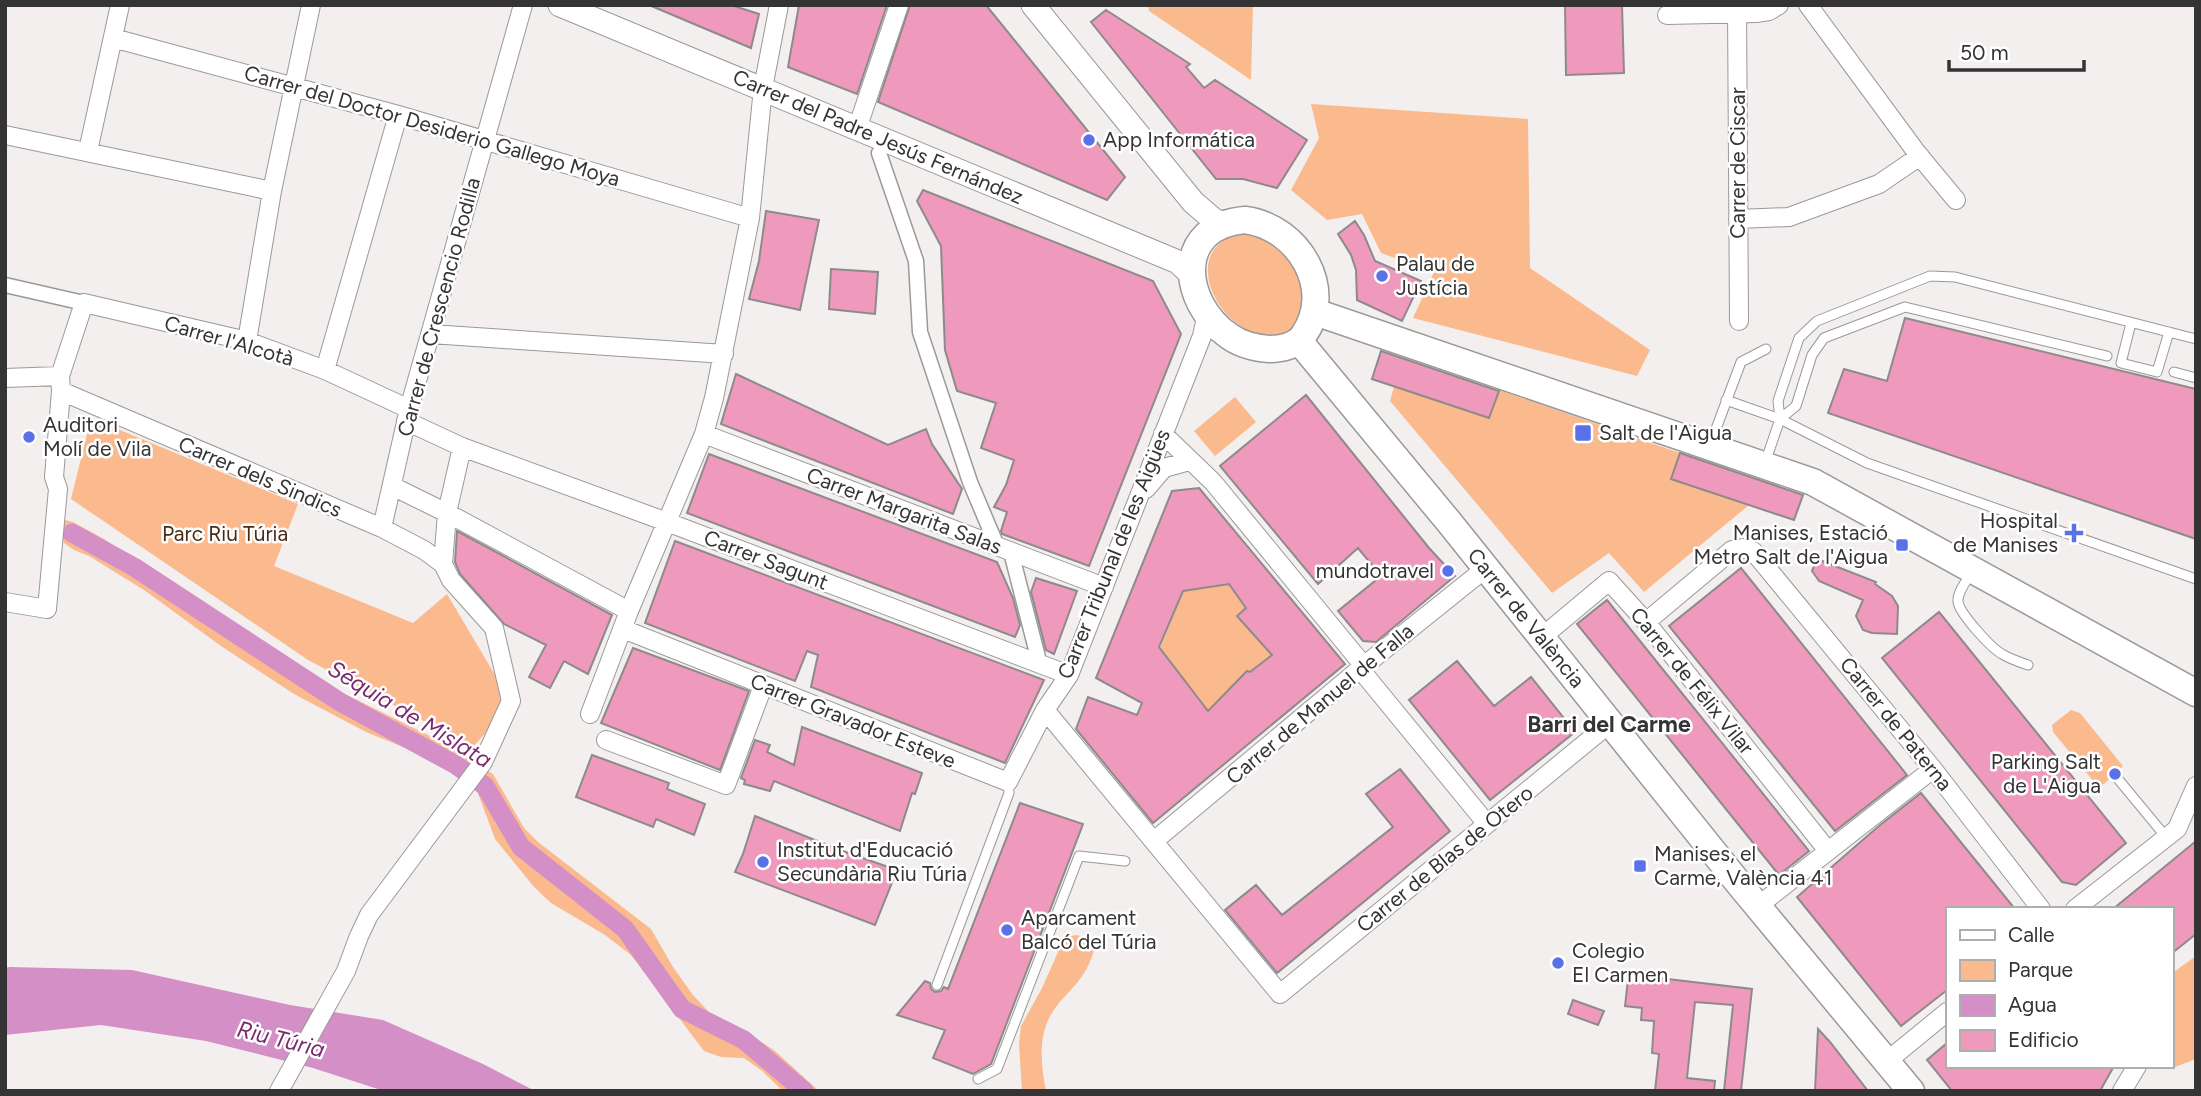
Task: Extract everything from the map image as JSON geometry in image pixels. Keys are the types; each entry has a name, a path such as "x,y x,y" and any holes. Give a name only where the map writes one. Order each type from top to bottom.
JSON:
{"main road":[{"path":"1245,220 1258,222 1289,239 1299,250 1315,285 1315,312 1300,341 1277,349 1247,345 1230,338 1206,313 1200,303 1192,275 1192,260 1197,245 1212,229 1224,223 1245,220"},
{"path":"1315,312 1813,482 2196,693"},
{"name":"Carrer de València","path":"1300,341 1758,906 1911,1090"}],"street":[{"path":"88,151 120,5"},
{"path":"247,341 272,191 311,5"},
{"name":"Carrer de Crescencio Rodilla","path":"382,528 407,415 523,5"},
{"name":"Carrer del Padre Jesús Fernández","path":"560,5 1178,262 1192,275"},
{"path":"590,714 629,611 704,434 724,354 750,218 763,88 779,5"},
{"path":"852,126 860,120 899,5"},
{"path":"1033,5 1193,202 1215,221 1224,223"},
{"path":"1667,15 1737,9 1769,11 1779,5"},
{"path":"1808,5 1956,200"},
{"name":"Carrer de Ciscar","path":"1737,9 1739,321"},
{"name":"Carrer del Doctor Desiderio Gallego Moya","path":"113,38 294,86 750,218"},
{"path":"325,370 398,116"},
{"path":"5,135 272,191"},
{"path":"879,153 916,261 920,332 970,482 1004,549 1040,665"},
{"path":"1738,219 1789,217 1879,184 1920,156"},
{"path":"5,285 84,303 60,383 54,477 58,489 47,609 5,602"},
{"name":"Carrer l'Alcotà","path":"84,303 247,341 325,370 462,447"},
{"name":"Carrer Tribunal de les Aigües","path":"1045,710 1069,676 1202,336 1206,313"},
{"path":"431,334 724,354"},
{"path":"5,378 60,383"},
{"name":"Carrer dels Sindics","path":"60,383 382,528 424,550 443,565 451,580 494,628 511,701 483,762 369,915 346,971 280,1089"},
{"name":"Carrer Margarita Salas","path":"704,434 1104,587"},
{"path":"1163,434 1213,482 1487,824"},
{"path":"443,565 447,513 462,447"},
{"name":"Carrer Sagunt","path":"462,447 667,522 1069,676"},
{"path":"1139,497 1164,468 1189,461"},
{"path":"392,486 629,611"},
{"name":"Carrer de Paterna","path":"1646,622 1732,550 1743,548 1753,551 1933,769 2039,907"},
{"name":"Carrer de Manuel de Falla","path":"1154,841 1486,568"},
{"name":"Carrer de Félix Vilar","path":"1542,637 1609,580 1646,622 1828,851"},
{"name":"Carrer Gravador Esteve","path":"623,629 1009,782"},
{"path":"606,740 726,785 763,685"},
{"path":"1009,782 1045,710 1154,841"},
{"name":"Carrer de Blas de Otero","path":"1154,841 1280,995 1610,723"},
{"path":"1758,906 1933,769"},
{"path":"2171,833 2196,786"},
{"path":"2078,907 2196,814"},
{"path":"1886,1062 1946,1013"},
{"path":"2122,1091 2136,1068"}],"lane":[{"path":"1765,466 1780,419 1779,401 1799,338 1817,321 1930,276 1955,278 2196,339"},
{"path":"1780,419 1796,406 1812,355 1824,338 1905,307 2107,356"},
{"path":"2131,323 2121,363 2157,372 2169,332"},
{"path":"1709,447 1741,362 1766,349"},
{"path":"2174,372 2196,378"},
{"path":"1726,400 1780,419 1867,463 2196,579"},
{"path":"1973,570 1960,592 1958,601 1961,610 1993,648 2028,666"},
{"path":"2118,779 2171,833"},
{"path":"937,985 1009,793 1009,782"},
{"path":"978,1079 997,1069 1079,856 1125,861"}],"green space":[{"path":"1148,5 1253,5 1251,80 1149,11"},
{"path":"1311,104 1528,119 1530,268 1650,350 1637,376 1413,318 1434,272 1381,253 1362,214 1327,220 1291,190 1319,138"},
{"path":"1240,234 1259,237 1275,245 1288,258 1304,285 1305,293 1299,319 1295,327 1287,333 1271,336 1249,331 1232,320 1219,305 1211,288 1208,271 1211,255 1221,242"},
{"path":"1394,387 1489,418 1499,390 1680,453 1672,479 1749,505 1644,592 1609,553 1552,593 1390,401"},
{"path":"1235,397 1256,422 1215,456 1194,431"},
{"name":"Parc Riu Túria","path":"91,418 298,504 274,566 413,623 447,594 498,680 502,714 473,747 308,660 71,499"},
{"path":"65,520 104,539 254,639 341,692 448,745 493,774 524,828 538,842 651,929 673,967 710,1013 775,1051 819,1091 783,1091 744,1058 721,1057 704,1051 631,955 605,935 551,903 534,887 495,839 476,788 468,781 420,754 366,732 294,694 221,646 144,590 64,543 61,532"},
{"path":"1189,578 1229,584 1246,608 1238,616 1272,655 1208,711 1160,648"},
{"path":"2071,710 2080,713 2123,766 2104,784 2095,783 2053,732 2052,725"},
{"path":"1077,935 1087,939 1094,950 1084,973 1059,1003 1047,1023 1042,1045 1046,1091 1022,1091 1019,1044 1021,1026 1063,941"},
{"path":"2196,956 2196,1059 2175,1067 2173,1066 2173,973"}],"water":[{"name":"Riu Túria","path":"5,968 132,970 290,1005 383,1020 483,1064 535,1091 384,1091 313,1068 206,1041 101,1025 5,1035"}],"building":[{"path":"649,5 731,5 759,14 751,48"},
{"path":"799,5 887,5 857,94 788,67"},
{"path":"910,5 986,5 1125,177 1107,200 878,102"},
{"path":"1565,5 1622,5 1624,73 1566,75"},
{"path":"1106,10 1190,64 1186,67 1204,88 1215,80 1307,140 1277,188 1243,179 1216,179 1091,22"},
{"path":"923,190 1153,281 1181,334 1089,566 1002,534 1007,512 994,507 1006,485 1014,460 981,448 996,403 957,391 945,350 941,246 917,201"},
{"path":"766,211 819,220 800,310 749,299 759,261"},
{"name":"Palau de Justícia","path":"1355,221 1375,261 1421,281 1402,321 1357,300 1356,270 1351,255 1338,234"},
{"path":"831,269 878,272 875,314 829,309"},
{"path":"1905,318 2196,389 2196,539 1828,413 1844,369 1887,381"},
{"path":"1381,351 1499,391 1489,418 1372,379"},
{"path":"736,374 888,445 926,429 932,444 962,489 953,514 721,424"},
{"path":"1306,395 1429,548 1455,576 1376,642 1363,641 1338,611 1381,576 1358,548 1318,584 1220,466"},
{"path":"1680,453 1803,495 1794,520 1671,479"},
{"path":"709,454 997,562 1013,598 1020,625 1015,637 687,513"},
{"path":"1199,488 1345,664 1153,823 1076,729 1088,697 1137,715 1142,703 1096,678 1172,491","holes":["1229,584 1246,608 1237,616 1272,655 1250,672 1247,671 1208,711 1159,647 1183,591"]},
{"path":"457,531 612,615 588,674 564,661 550,688 529,677 546,645 504,624 460,574 455,562"},
{"path":"675,541 1044,680 1005,763 811,687 818,655 807,651 795,681 645,623"},
{"path":"1817,559 1876,582 1875,584 1892,596 1898,606 1897,634 1863,630 1856,616 1863,600 1819,581 1812,571"},
{"path":"1741,568 1907,775 1835,831 1669,626"},
{"path":"1036,578 1077,591 1054,654 1046,650 1031,592"},
{"path":"1607,600 1809,851 1779,875 1577,624"},
{"path":"1939,612 2126,843 2076,885 2062,882 1882,658"},
{"path":"633,648 749,691 720,770 601,723"},
{"path":"1457,661 1494,706 1531,677 1575,732 1490,800 1409,700"},
{"path":"802,727 922,773 915,794 912,793 900,831 774,781 770,791 744,784 745,780 741,778 755,740 770,745 767,752 794,765"},
{"path":"592,755 669,783 667,789 705,804 694,835 656,819 653,827 576,797"},
{"path":"1400,769 1450,831 1277,973 1225,910 1256,885 1282,915 1393,827 1366,794"},
{"path":"1921,793 2013,907 1946,907 1946,991 1901,1026 1797,897"},
{"name":"Aparcament Balcó del Túria","path":"1020,803 1083,824 991,1064 973,1074 933,1058 945,1030 897,1015 925,981 930,983 935,992 944,987 948,989"},
{"path":"755,816 897,870 875,925 735,872"},
{"path":"2196,841 2196,934 2173,952 2173,907 2115,907"},
{"path":"1629,970 1651,972 1650,977 1752,989 1741,1091 1724,1091 1733,1005 1695,1002 1687,1078 1715,1081 1714,1091 1655,1091 1659,1054 1652,1053 1654,1021 1641,1020 1642,1008 1625,1006"},
{"path":"1573,1000 1604,1011 1598,1025 1568,1014"},
{"path":"1818,1029 1830,1042 1868,1091 1815,1091"},
{"path":"1946,1044 1946,1068 2113,1068 2100,1091 1952,1091 1927,1060"}],"waterway":[{"name":"Séquia de Mislata","path":"72,533 134,567 340,702 456,765 485,786 521,847 625,929 682,1009 744,1040 804,1091"}],"place":[{"name":"App Informática","path":"1089,140"},
{"name":"Palau de Justícia","path":"1382,276"},
{"name":"Salt de l'Aigua","path":"1583,433"},
{"name":"Auditori Molí de Vila","path":"29,437"},
{"name":"Hospital de Manises","path":"2074,533"},
{"name":"Manises, Estació Metro Salt de l'Aigua","path":"1902,545"},
{"name":"mundotravel","path":"1448,571"},
{"name":"Parking Salt de L'Aigua","path":"2115,774"},
{"name":"Institut d'Educació Secundària Riu Túria","path":"763,862"},
{"name":"Manises, el Carme, València 41","path":"1640,866"},
{"name":"Aparcament Balcó del Túria","path":"1007,930"},
{"name":"Colegio El Carmen","path":"1558,963"}],"district":[{"name":"Barri del Carme","path":"1609,724"}]}
